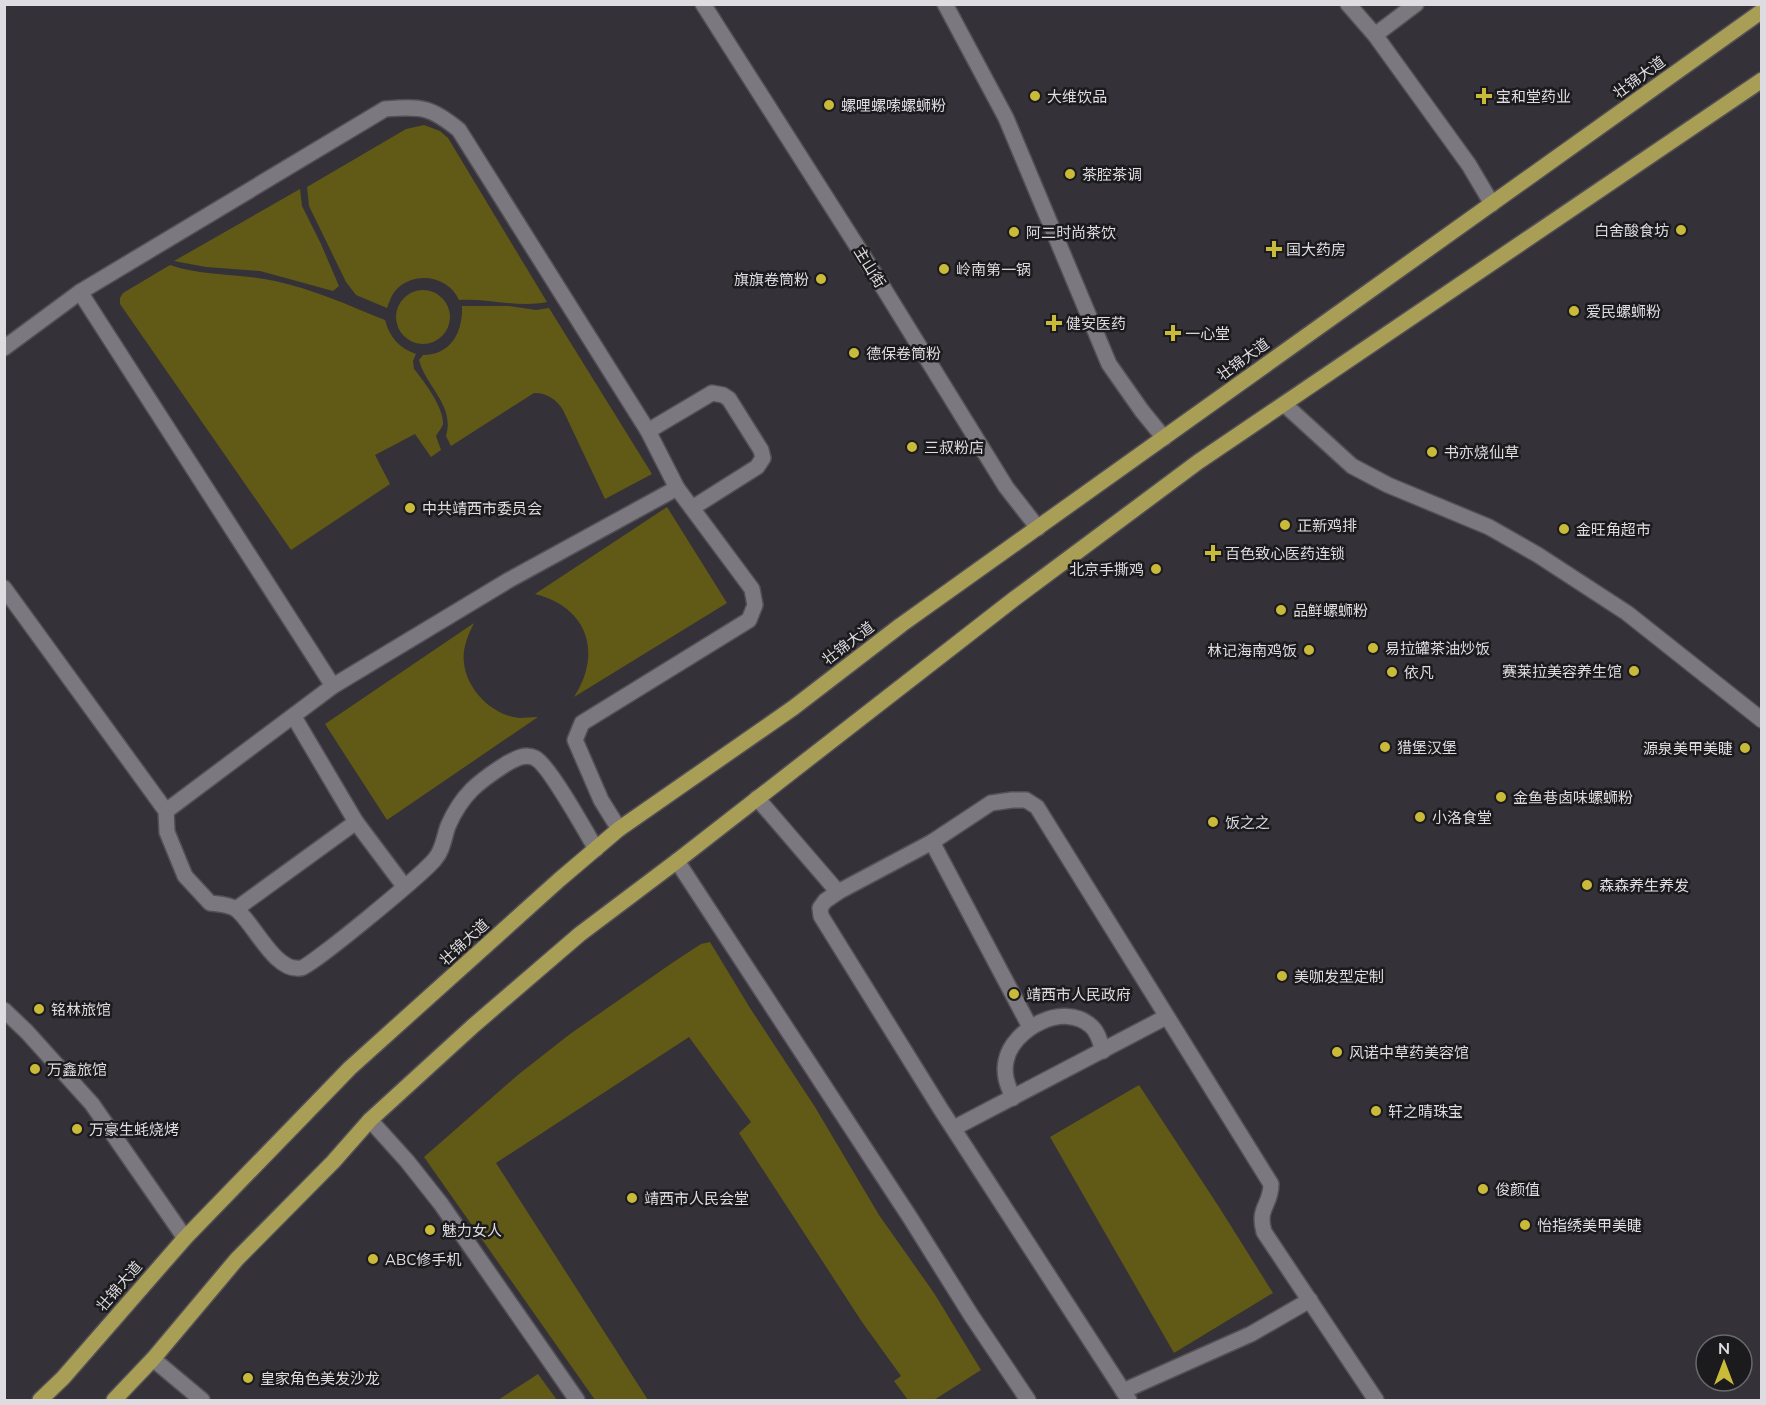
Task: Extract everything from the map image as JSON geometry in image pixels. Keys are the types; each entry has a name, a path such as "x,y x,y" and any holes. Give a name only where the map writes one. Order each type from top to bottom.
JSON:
{"main road":[{"name":"壮锦大道","path":"40,1401 63,1378 185,1238 350,1068 619,830 793,708 901,625 1761,11"},
{"path":"114,1401 153,1359 237,1259 333,1162 370,1120 473,1026 580,934 1119,520 1198,462 1761,80"}],"street":[{"name":"主山街","path":"703,4 876,276 1006,487 1038,528"},
{"path":"945,4 1006,118 1109,364 1164,438"},
{"path":"1348,4 1375,35 1469,165 1492,204"},
{"path":"1375,35 1416,4"},
{"path":"5,348 80,292 386,109 409,107 429,109 443,117 459,130 648,431 677,488 752,589 755,605 749,620 582,723 575,740 601,800 619,830"},
{"path":"80,292 333,686"},
{"path":"648,431 712,393 729,399 761,450 763,458 757,467 693,508"},
{"path":"1284,404 1352,466 1388,484 1489,527 1538,555 1628,613 1761,720"},
{"path":"166,811 333,686 509,580 677,488"},
{"path":"4,588 166,811 167,832 185,876 210,903 226,904 236,909 278,960 292,968 302,968 328,950 436,859 448,825 464,798 477,783 520,756 535,757 544,765 596,849"},
{"path":"294,717 357,822 404,886"},
{"path":"757,798 838,892"},
{"path":"1310,1300 1251,1334 1126,1396 821,916 820,908 825,901 932,842 991,803 1026,800 1037,807 1271,1184 1271,1197 1263,1208 1261,1220 1264,1232 1310,1300 1377,1401"},
{"path":"236,909 357,822"},
{"path":"932,842 1030,1027"},
{"path":"677,861 1028,1401"},
{"path":"4,1010 92,1104 185,1238"},
{"path":"954,1128 1166,1017"},
{"path":"1013,1098 1005,1078 1005,1063 1019,1035 1030,1027 1048,1019 1079,1018 1091,1025 1098,1034 1103,1051"},
{"path":"370,1120 441,1204 577,1401"},
{"path":"153,1359 202,1401"}],"shaded area":[{"path":"424,125 440,131 448,138 547,302 525,304 459,300 448,286 424,278 415,279 399,287 387,308 356,295 346,282 309,206 307,187 406,129"},
{"path":"300,189 302,206 339,286 333,291 260,271 206,267 174,261"},
{"path":"170,265 183,269 289,284 385,320 396,342 416,354 413,361 414,369 428,387 440,410 443,424 436,436 441,450 431,457 415,434 375,455 390,484 291,550 120,304 123,293"},
{"path":"423,290 433,292 442,298 448,307 450,317 448,327 442,336 433,342 423,344 413,342 404,336 398,327 396,317 398,307 404,298 413,292"},
{"path":"462,306 509,306 536,310 549,308 652,474 605,499 563,410 551,397 539,393 534,393 451,446 446,436 447,415 419,360 423,355 441,351 453,340 460,325"},
{"path":"667,507 727,603 574,697 583,680 587,664 588,648 585,634 578,620 567,609 553,600 535,594"},
{"path":"474,623 464,653 466,673 470,683 482,700 499,712 519,718 538,717 387,820 325,724"},
{"path":"710,942 815,1107 879,1215 934,1293 981,1370 934,1400 908,1400 894,1381 901,1376 862,1322 739,1133 751,1122 689,1037 496,1163 648,1400 595,1400 424,1157 519,1074 570,1034 672,963 701,944"},
{"path":"1139,1085 1273,1293 1174,1353 1050,1137"},
{"path":"538,1374 557,1400 498,1400"}],"place":[{"name":"大维饮品","path":"1035,96"},
{"name":"宝和堂药业","path":"1484,96"},
{"name":"螺哩螺嗦螺蛳粉","path":"829,105"},
{"name":"茶腔茶调","path":"1070,174"},
{"name":"白舍酸食坊","path":"1681,230"},
{"name":"阿二时尚茶饮","path":"1014,232"},
{"name":"国大药房","path":"1274,249"},
{"name":"岭南第一锅","path":"944,269"},
{"name":"旗旗卷筒粉","path":"821,279"},
{"name":"爱民螺蛳粉","path":"1574,311"},
{"name":"健安医药","path":"1054,323"},
{"name":"一心堂","path":"1173,333"},
{"name":"德保卷筒粉","path":"854,353"},
{"name":"三叔粉店","path":"912,447"},
{"name":"书亦烧仙草","path":"1432,452"},
{"name":"中共靖西市委员会","path":"410,508"},
{"name":"正新鸡排","path":"1285,525"},
{"name":"金旺角超市","path":"1564,529"},
{"name":"百色致心医药连锁","path":"1213,553"},
{"name":"北京手撕鸡","path":"1156,569"},
{"name":"品鲜螺蛳粉","path":"1281,610"},
{"name":"易拉罐茶油炒饭","path":"1373,648"},
{"name":"林记海南鸡饭","path":"1309,650"},
{"name":"赛莱拉美容养生馆","path":"1634,671"},
{"name":"依凡","path":"1392,672"},
{"name":"猎堡汉堡","path":"1385,747"},
{"name":"源泉美甲美睫","path":"1745,748"},
{"name":"金鱼巷卤味螺蛳粉","path":"1501,797"},
{"name":"小洛食堂","path":"1420,817"},
{"name":"饭之之","path":"1213,822"},
{"name":"森森养生养发","path":"1587,885"},
{"name":"美咖发型定制","path":"1282,976"},
{"name":"靖西市人民政府","path":"1014,994"},
{"name":"铭林旅馆","path":"39,1009"},
{"name":"风诺中草药美容馆","path":"1337,1052"},
{"name":"万鑫旅馆","path":"35,1069"},
{"name":"轩之晴珠宝","path":"1376,1111"},
{"name":"万豪生蚝烧烤","path":"77,1129"},
{"name":"俊颜值","path":"1483,1189"},
{"name":"靖西市人民会堂","path":"632,1198"},
{"name":"怡指绣美甲美睫","path":"1525,1225"},
{"name":"魅力女人","path":"430,1230"},
{"name":"ABC修手机","path":"373,1259"},
{"name":"皇家角色美发沙龙","path":"248,1378"}]}
